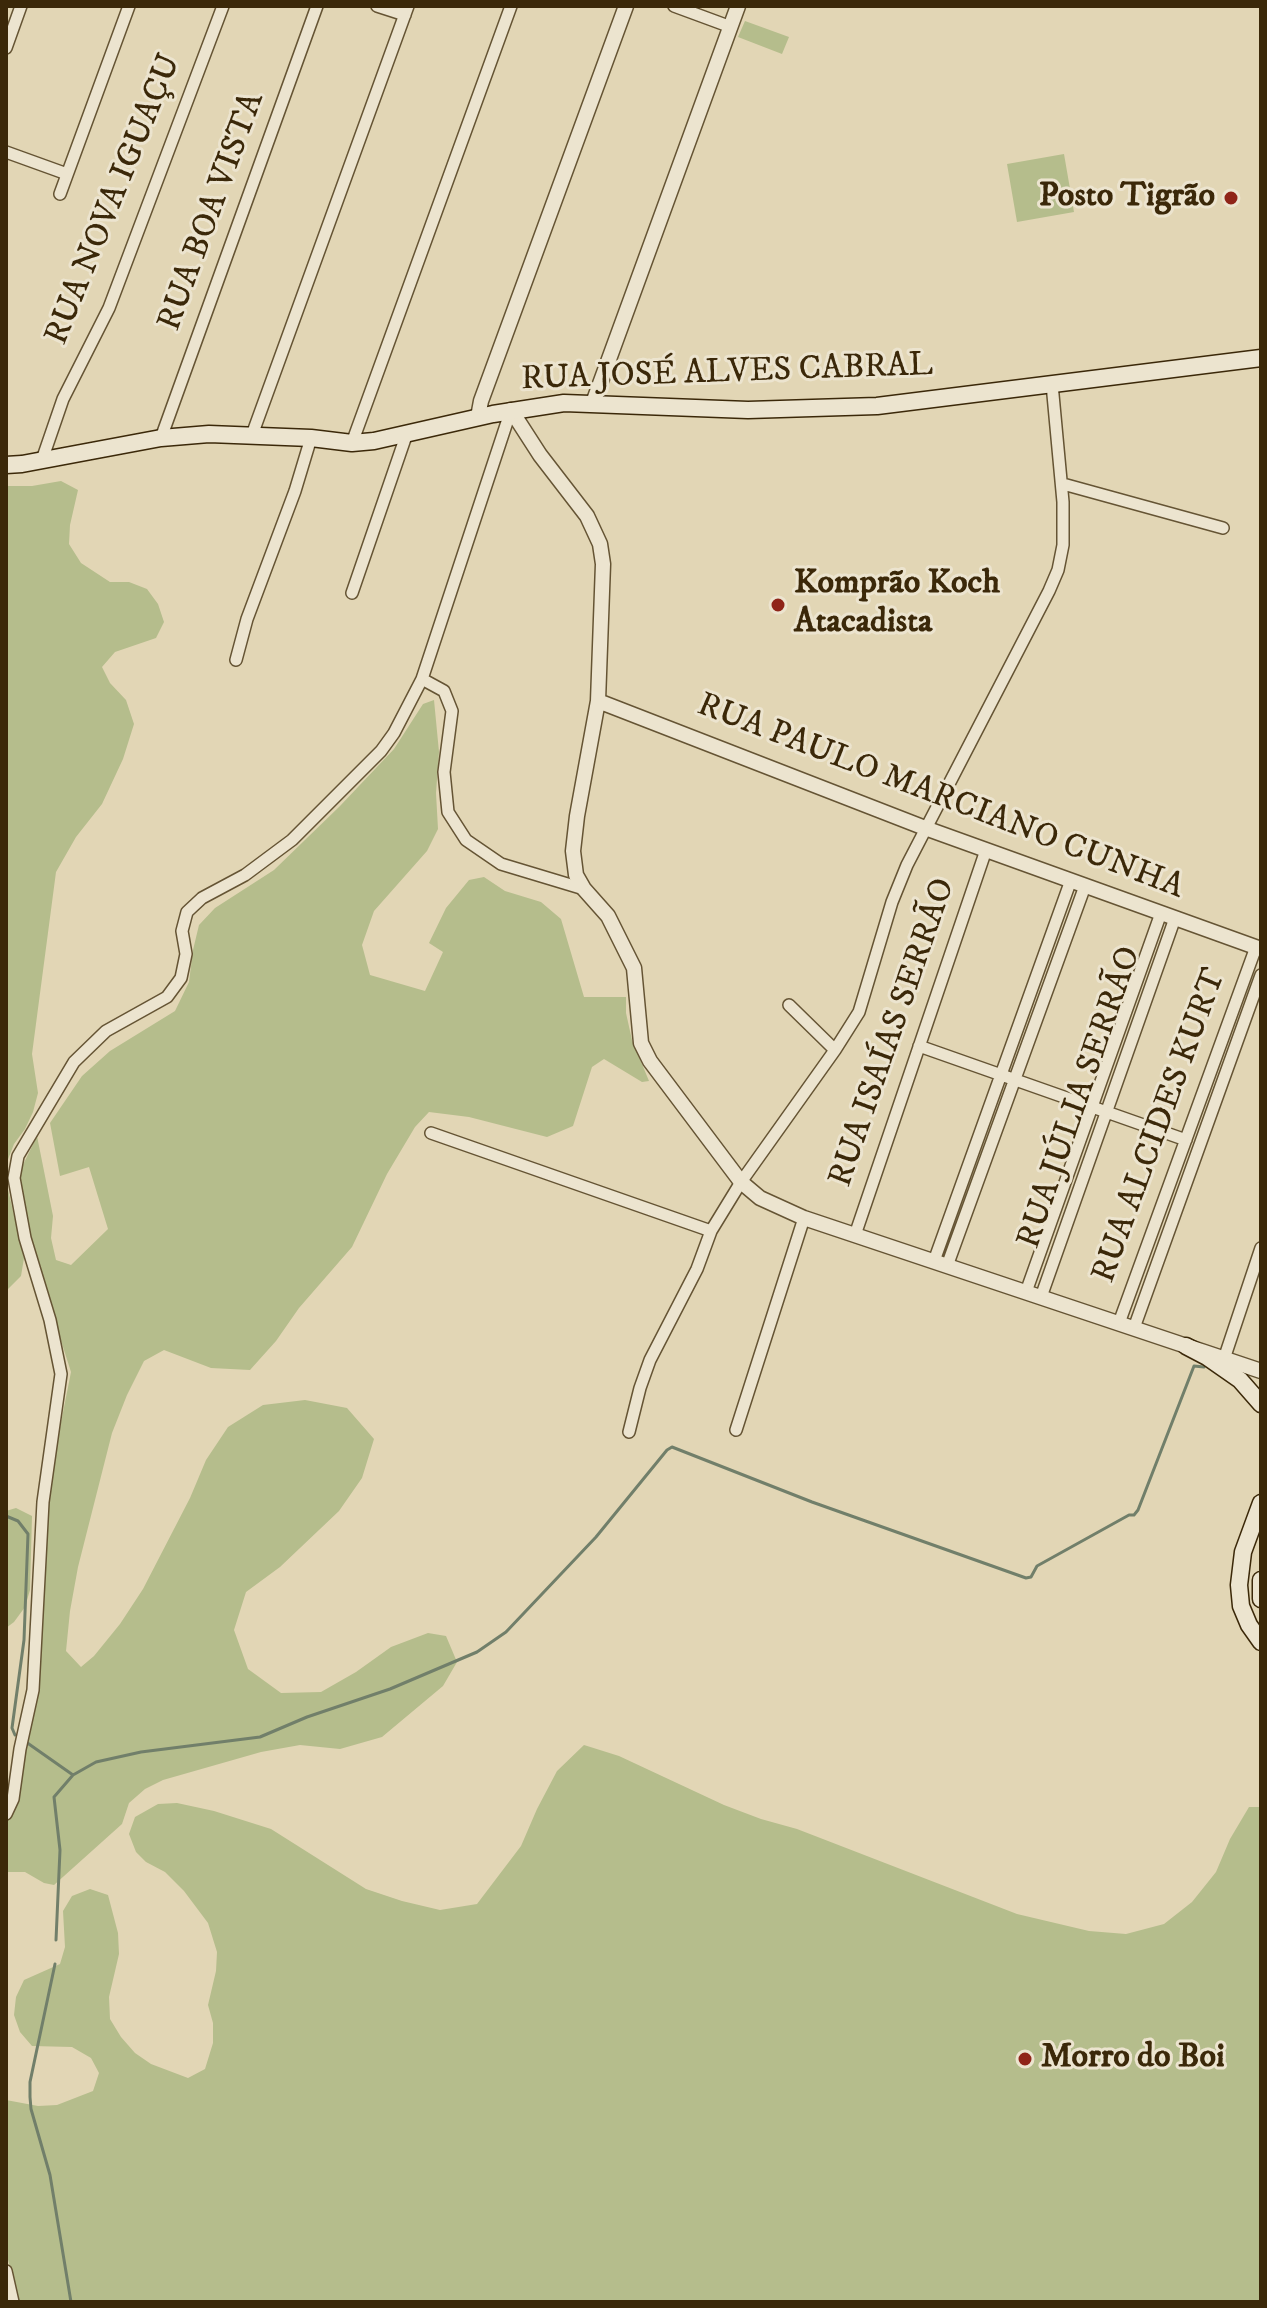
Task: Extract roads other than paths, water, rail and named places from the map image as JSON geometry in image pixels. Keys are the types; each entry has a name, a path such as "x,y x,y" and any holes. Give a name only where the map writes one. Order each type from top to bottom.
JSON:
{"main road":[{"name":"RUA JOSÉ ALVES CABRAL","path":"6,465 161,438 209,434 311,438 352,443 511,410 564,403 748,410 877,406 1261,358"},
{"path":"1186,1346 1223,1363 1261,1404"},
{"path":"1261,1503 1243,1552 1239,1585 1241,1606 1261,1642"},
{"path":"1261,1580 1261,1599"}],"street":[{"path":"6,48 21,6"},
{"path":"60,194 129,6"},
{"name":"RUA NOVA IGUAÇU","path":"42,460 63,399 109,308 223,6"},
{"name":"RUA BOA VISTA","path":"161,438 317,6"},
{"path":"252,435 406,11 377,6"},
{"path":"352,443 511,6"},
{"path":"478,417 481,401 626,6"},
{"path":"674,6 731,27"},
{"path":"593,403 738,6"},
{"path":"6,152 67,174"},
{"path":"629,1432 650,1360 697,1269 711,1231 741,1182 859,1012 892,902 907,865 1058,570 1063,545 1063,484 1052,384"},
{"path":"6,1814 13,1799 33,1690 43,1502 61,1374 50,1320 22,1223 14,1178 18,1156 74,1062 106,1031 167,997 181,978 186,954 182,931 187,912 202,898 245,875 292,840 381,751 394,733 422,679 511,410"},
{"path":"511,410 540,455 587,516 600,544 603,564 598,701 573,851 576,875 608,916 634,968 641,1043 650,1061 741,1182 760,1198 804,1218 1186,1346"},
{"path":"352,593 407,433"},
{"path":"236,660 247,619 295,491 311,438"},
{"path":"1063,484 1223,528"},
{"path":"422,679 444,691 452,711 444,772 448,812 466,840 501,864 584,889"},
{"name":"RUA PAULO MARCIANO CUNHA","path":"598,701 925,828 1259,948"},
{"name":"RUA ISAÍAS SERRÃO","path":"855,1235 986,850"},
{"path":"941,1264 1001,1075 1078,883"},
{"path":"941,1264 1015,1080 1078,883"},
{"name":"RUA JÚLIA SERRÃO","path":"1026,1292 1091,1107 1168,916"},
{"name":"RUA JÚLIA SERRÃO","path":"1041,1297 1106,1112 1168,916"},
{"name":"RUA ALCIDES KURT","path":"1119,1323 1259,948"},
{"name":"RUA ALCIDES KURT","path":"1134,1328 1261,975"},
{"path":"789,1005 835,1050"},
{"path":"919,1046 1106,1112 1187,1136 1203,1137"},
{"path":"431,1133 711,1231"},
{"path":"1061,1192 1076,1197"},
{"path":"736,1430 804,1218"},
{"path":"1261,1248 1223,1363 1261,1371"},
{"path":"6,2271 13,2302"}],"waterway":[{"path":"56,1940 60,1850 54,1797 73,1775 96,1762 141,1752 260,1737 307,1717 390,1689 477,1652 506,1632 596,1537 672,1447 812,1502 1026,1578 1031,1577 1037,1566 1134,1515 1194,1366 1204,1367"},
{"path":"6,1516 18,1521 28,1534 24,1640 12,1728 15,1735"},
{"path":"26,1742 73,1775"},
{"path":"55,1964 30,2082 30,2097 50,2175 71,2302"}],"place":[{"name":"Posto Tigrão","path":"1231,198"},
{"name":"Komprão Koch Atacadista","path":"778,605"},
{"name":"Morro do Boi","path":"1025,2059"}]}
